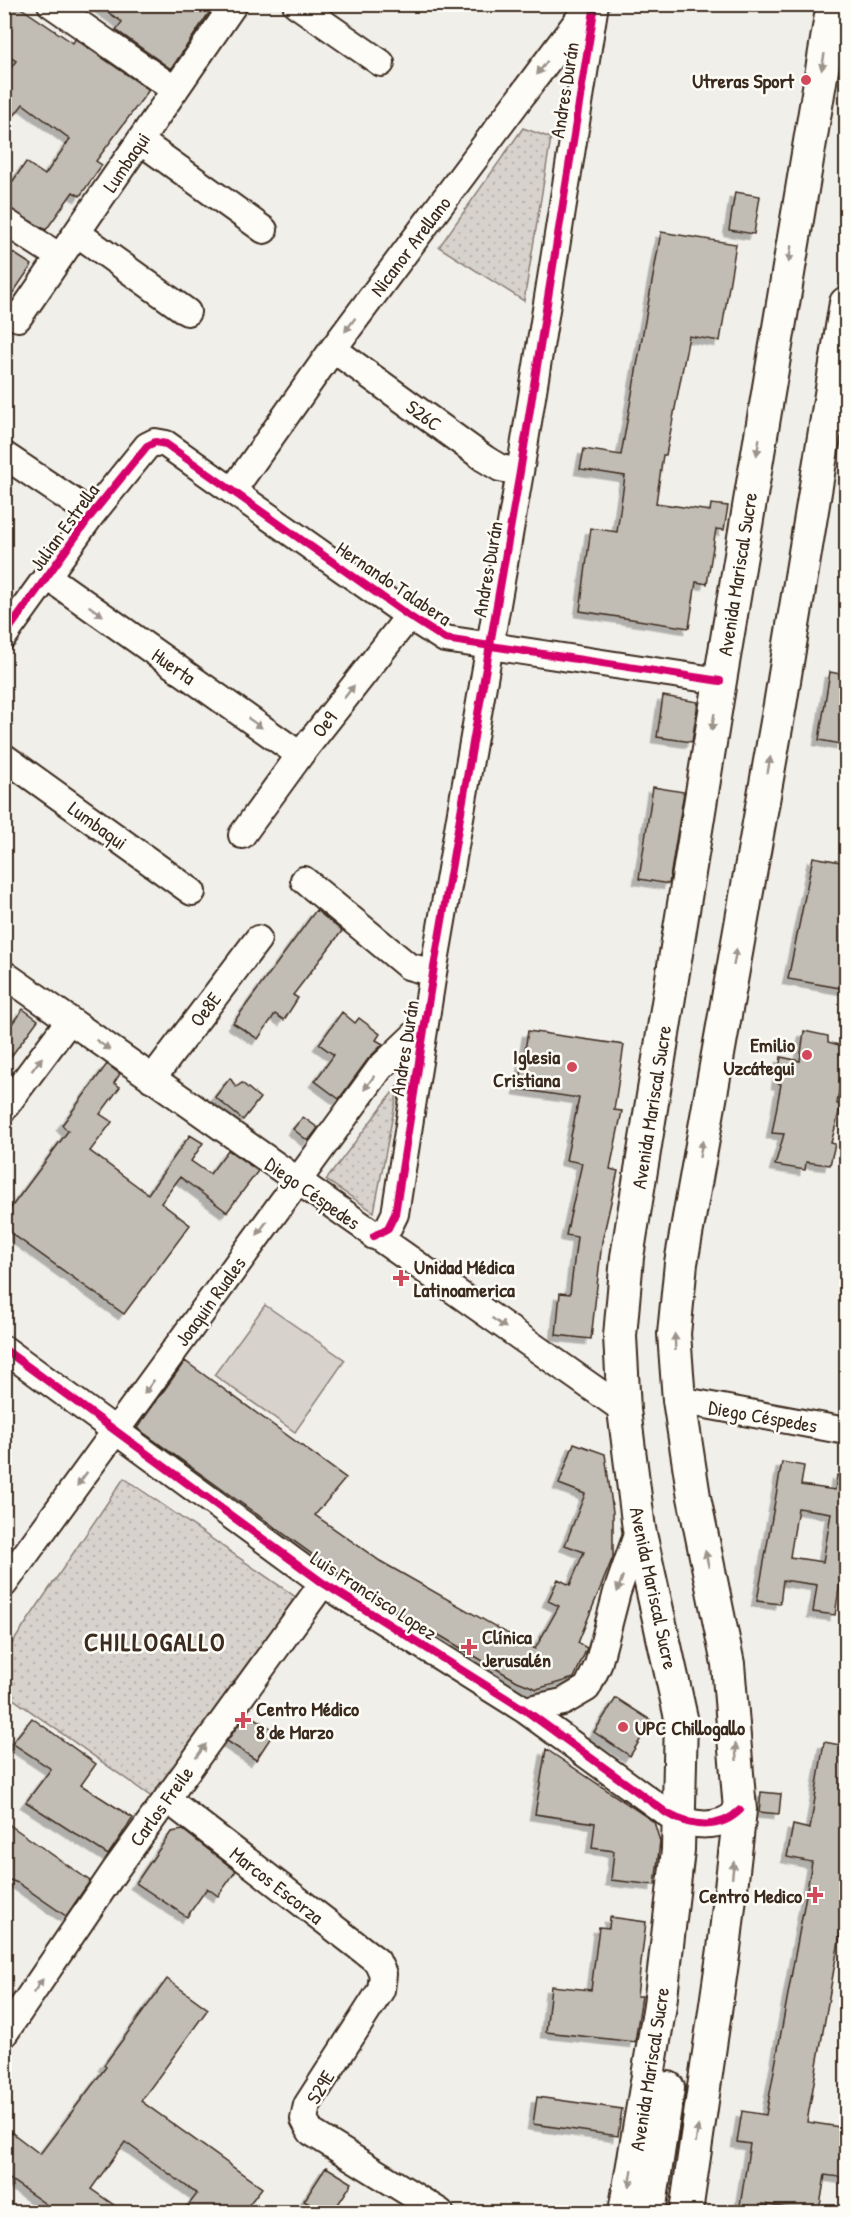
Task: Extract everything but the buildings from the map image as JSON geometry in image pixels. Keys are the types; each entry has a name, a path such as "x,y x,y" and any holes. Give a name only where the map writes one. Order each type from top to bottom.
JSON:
{"main road":[{"name":"Avenida Mariscal Sucre","path":"625,2212 660,2005 679,1835 681,1718 639,1529 624,1410 620,1336 627,1257 833,4"},
{"path":"686,2212 724,1949 740,1810 725,1647 694,1497 680,1400 674,1334 681,1263 778,717 846,303"},
{"path":"649,2212 679,2010 691,1907 679,1835"}],"street":[{"path":"51,4 175,90"},
{"name":"Lumbaqui","path":"18,318 234,4"},
{"path":"296,4 381,63"},
{"name":"Nicanor Arellano","path":"232,490 333,349 590,4"},
{"name":"Andres Durán","path":"374,1236 388,1228 395,1214 424,1026 520,471 595,4"},
{"path":"140,141 264,230"},
{"path":"4,221 60,257"},
{"path":"77,233 187,312"},
{"name":"S26C","path":"333,349 485,459 500,468 520,471"},
{"name":"Hernando Talabera","path":"155,442 166,444 445,639 720,681"},
{"name":"Julian Estrella","path":"4,636 92,514 147,446 155,442"},
{"path":"4,455 92,514"},
{"name":"Huerta","path":"48,577 300,755"},
{"name":"Oe9","path":"242,835 300,755 409,616"},
{"name":"Lumbaqui","path":"4,757 192,892"},
{"path":"304,880 408,966 433,973"},
{"name":"Oe8E","path":"152,1079 258,939"},
{"name":"Diego Céspedes","path":"4,974 624,1410"},
{"path":"4,1108 69,1021"},
{"name":"Joaquin Ruales","path":"4,1584 117,1432 296,1181 380,1068 424,1026"},
{"name":"Luis Francisco Lopez","path":"4,1349 323,1583 525,1710 679,1835 725,1821 740,1810"},
{"name":"Diego Céspedes","path":"680,1400 846,1431"},
{"path":"525,1710 574,1698 588,1688 598,1665 617,1592 639,1529"},
{"name":"Carlos Freile","path":"4,2034 167,1799 323,1583"},
{"name":"Marcos Escorza","path":"167,1799 377,1961 384,1974"},
{"name":"S29E","path":"384,1974 381,1990 307,2105 304,2119 311,2132 440,2212"}],"shaded area":[{"path":"523,128 551,138 524,301 439,247"},
{"path":"399,1084 374,1212 326,1180"},
{"path":"265,1305 345,1360 295,1432 214,1375"},
{"path":"124,1478 300,1600 160,1803 5,1693 5,1654"}],"cycle path":[{"path":"374,1236 388,1228 395,1214 433,973 520,472 595,4"},
{"path":"4,636 92,514 147,446 155,442 166,444 445,639 720,681"},
{"path":"4,1349 323,1583 525,1710 668,1814 687,1822 706,1824 724,1821 740,1810"}],"place":[{"name":"Utreras Sport","path":"806,80"},
{"name":"Emilio Uzcátegui","path":"807,1055"},
{"name":"Iglesia Cristiana","path":"572,1067"},
{"name":"Unidad Médica Latinoamerica","path":"401,1278"},
{"name":"Clínica Jerusalén","path":"469,1647"},
{"name":"Centro Médico 8 de Marzo","path":"243,1720"},
{"name":"UPC Chillogallo","path":"623,1727"},
{"name":"Centro Medico","path":"815,1895"}],"district":[{"name":"CHILLOGALLO","path":"155,1641"}]}
